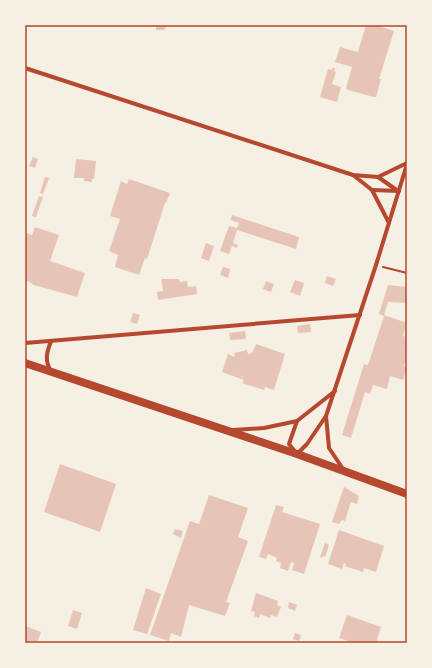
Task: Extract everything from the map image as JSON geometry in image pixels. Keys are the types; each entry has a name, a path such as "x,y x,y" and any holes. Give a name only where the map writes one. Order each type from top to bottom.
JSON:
{"main road":[{"path":"25,363 297,454 407,494"}],"street":[{"path":"25,68 353,175 378,177 407,164"},
{"path":"297,421 289,444 297,454 307,444 326,416 360,315 407,164"},
{"path":"353,175 372,190 389,223"},
{"path":"378,177 398,191"},
{"path":"372,190 398,191"},
{"path":"25,343 360,315"},
{"path":"51,341 46,354 47,364 51,372"},
{"path":"227,431 264,428 297,421 335,390"},
{"path":"326,416 329,448 344,471"}],"path":[{"path":"376,265 407,273"}],"building":[{"path":"156,25 166,25 166,27 164,30 156,30"},
{"path":"366,25 376,25 394,31 379,79 381,79 376,97 348,90 346,88 352,67 335,62 340,47 358,52"},
{"path":"332,68 335,68 334,71 336,72 332,84 341,87 337,102 320,97 328,69 332,70"},
{"path":"33,157 38,159 35,168 29,166"},
{"path":"76,159 96,161 94,179 92,179 92,182 84,181 84,178 74,178"},
{"path":"45,177 49,178 43,194 40,193"},
{"path":"129,179 170,193 165,203 147,259 145,258 139,275 115,267 118,255 109,251 120,219 110,216 121,181 127,184"},
{"path":"39,196 43,197 36,217 32,216"},
{"path":"232,215 299,237 296,249 237,230 233,243 238,245 237,248 232,246 229,254 220,251 229,226 237,228 239,223 231,220"},
{"path":"35,227 59,235 50,261 85,273 77,297 34,285 28,281 25,284 25,240 27,233 32,235"},
{"path":"206,243 214,246 209,261 201,258"},
{"path":"223,267 230,269 228,278 220,275"},
{"path":"327,276 336,279 333,286 325,283"},
{"path":"161,279 179,279 180,282 187,281 188,287 196,286 197,294 158,300 157,292 163,291"},
{"path":"295,280 304,283 300,296 290,292"},
{"path":"266,281 274,284 271,292 263,289"},
{"path":"388,285 407,287 407,303 388,302 384,315 407,323 403,336 407,337 407,355 404,366 407,368 403,380 390,376 387,389 373,385 370,394 365,392 351,438 342,435 364,364 368,365 384,316 379,314"},
{"path":"133,313 140,315 137,324 130,322"},
{"path":"310,324 311,332 298,333 297,326"},
{"path":"245,331 246,339 230,340 229,333"},
{"path":"256,344 285,354 274,390 265,387 264,390 242,383 244,380 222,372 228,354 235,357 234,353 247,350 248,354 252,353"},
{"path":"60,464 116,484 100,532 44,512"},
{"path":"344,487 359,496 357,504 351,502 345,521 342,520 339,524 332,522"},
{"path":"209,495 248,508 238,537 248,541 226,602 230,603 225,616 189,605 181,637 171,633 169,641 150,635 190,521 199,524"},
{"path":"276,505 284,507 282,512 320,524 304,574 292,570 294,563 291,562 288,571 280,568 281,563 276,561 277,558 268,554 266,559 259,557"},
{"path":"175,529 183,531 181,538 173,534"},
{"path":"339,530 384,546 376,572 364,568 363,572 345,566 346,564 344,563 342,569 328,564"},
{"path":"325,543 329,545 325,557 323,556 322,558 320,557"},
{"path":"146,588 161,594 147,634 133,630"},
{"path":"256,593 278,601 277,605 281,607 277,617 271,615 270,618 260,614 259,618 254,616 255,612 251,611"},
{"path":"289,602 297,605 295,611 288,608"},
{"path":"73,610 82,613 77,629 68,626"},
{"path":"347,615 381,627 376,643 355,643 339,638"},
{"path":"25,626 41,632 37,643 25,643"},
{"path":"295,633 301,635 299,641 293,639"}]}
